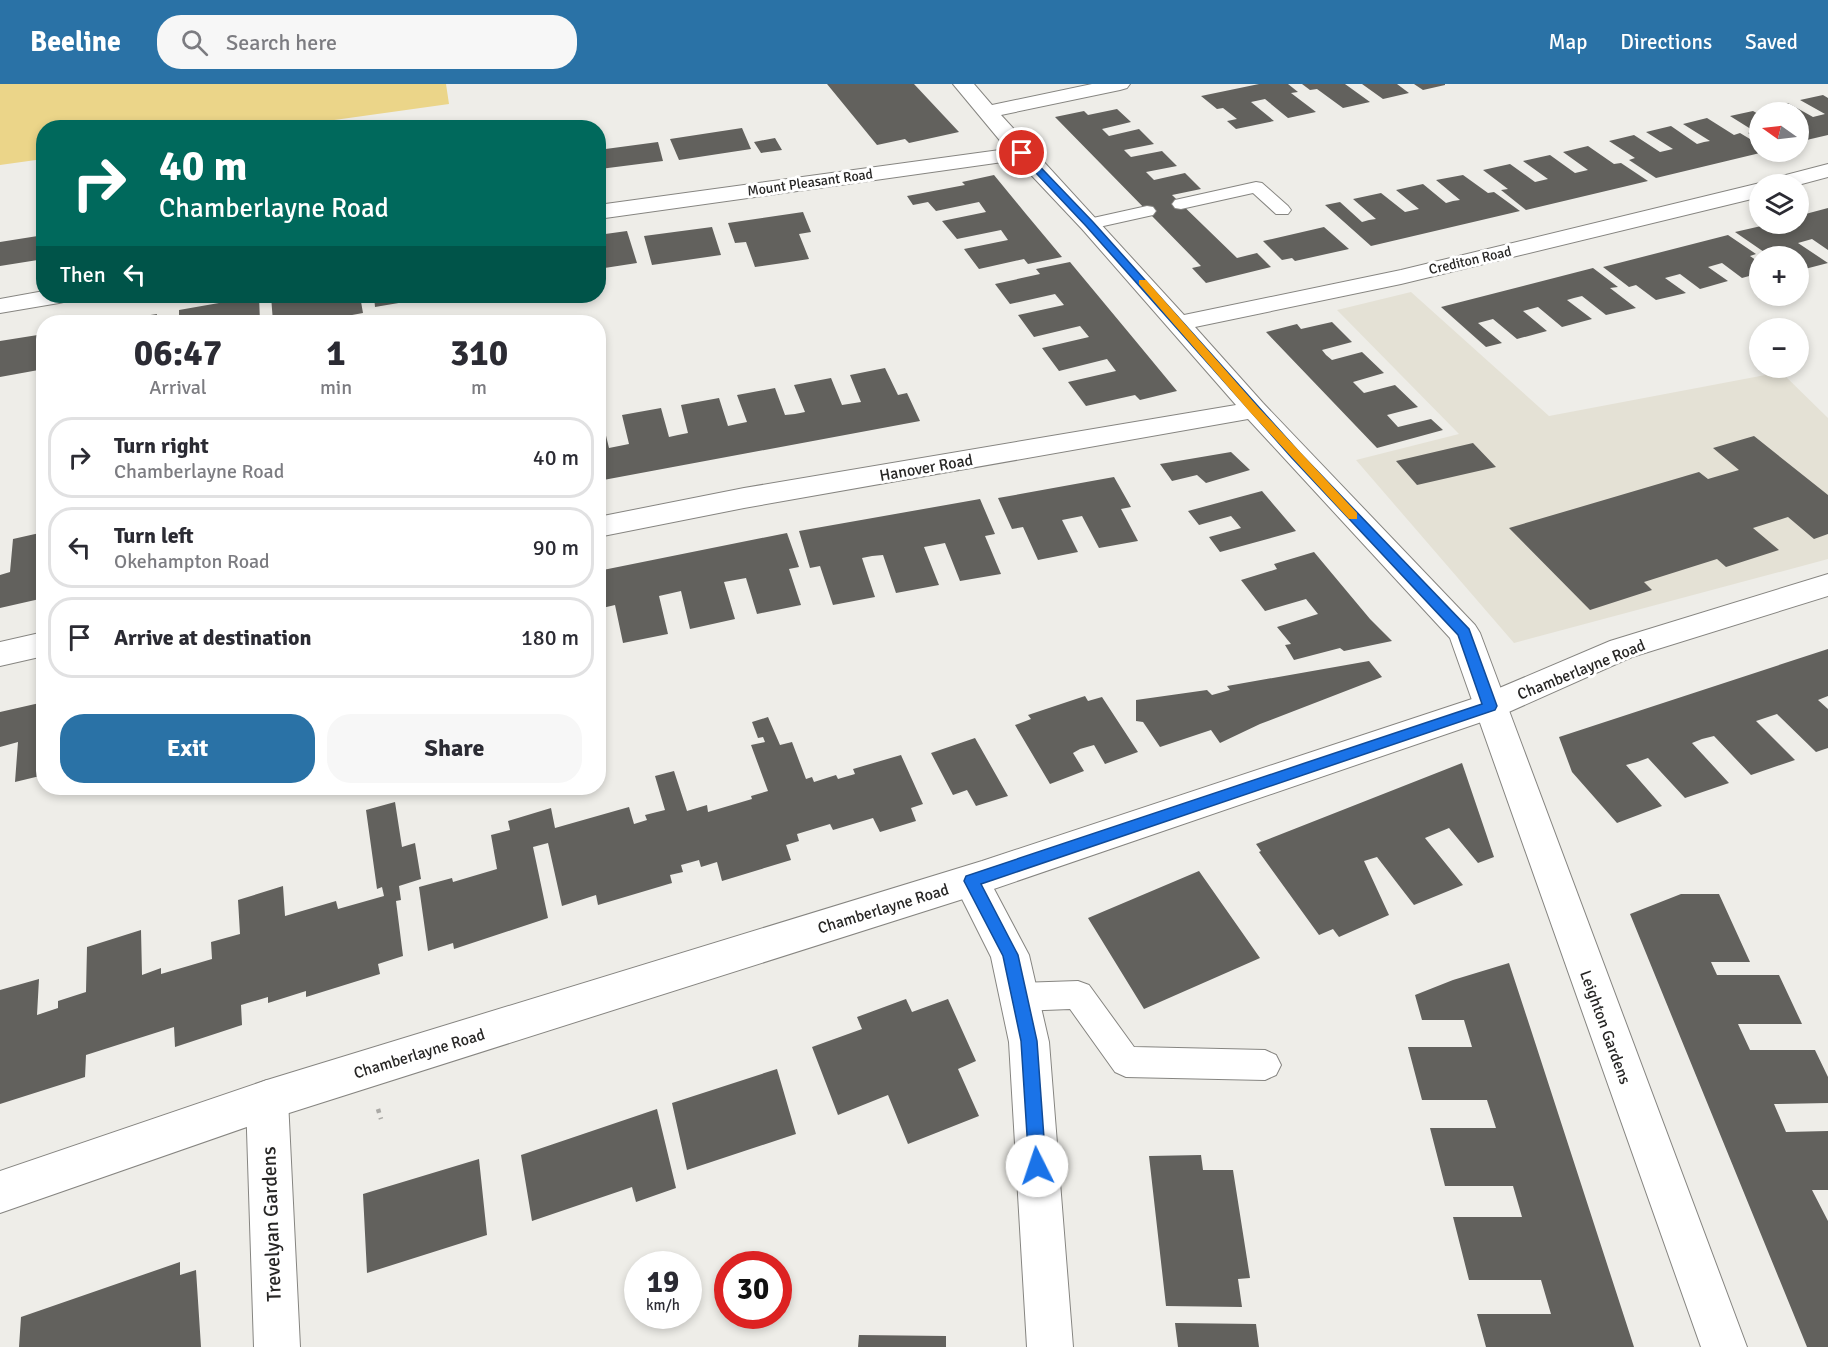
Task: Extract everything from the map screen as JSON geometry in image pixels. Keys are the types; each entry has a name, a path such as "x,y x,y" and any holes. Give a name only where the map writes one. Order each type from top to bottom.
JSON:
{"street":[{"name":"Leighton Gardens","path":"963,84 1022,153 1179,322 1254,409 1464,633 1724,1347"},
{"path":"988,112 1120,84"},
{"name":"Mount Pleasant Road","path":"606,211 1022,153"},
{"path":"1809,175 1828,170"},
{"name":"Crediton Road","path":"1179,322 1401,277 1749,193"},
{"path":"0,306 36,300"},
{"name":"Hanover Road","path":"606,525 744,498 1254,409"},
{"name":"Chamberlayne Road","path":"0,1192 267,1100 971,881 1490,706 1621,649 1828,586"},
{"path":"0,654 36,646"},
{"path":"971,881 1010,955 1029,1041 1050,1347"},
{"name":"Trevelyan Gardens","path":"267,1100 277,1347"}],"lane":[{"path":"1181,204 1256,187 1282,210"},
{"path":"1090,224 1147,211"},
{"path":"1019,997 1078,994 1126,1062 1265,1065"}],"shaded area":[{"path":"0,84 446,84 449,104 334,120 36,120 36,160 0,165"},
{"path":"1411,292 1549,416 1749,378 1787,378 1828,418 1828,559 1514,643 1356,460 1459,434 1337,310"}],"building":[{"path":"827,84 914,84 959,132 909,143 905,139 877,145"},
{"path":"1259,84 1288,84 1298,92 1291,93 1316,112 1288,118 1265,99 1251,102 1274,121 1236,129 1227,121 1237,119 1223,108 1217,109 1201,96"},
{"path":"1302,84 1345,84 1370,102 1343,108 1317,89 1310,90"},
{"path":"1362,84 1397,84 1409,93 1383,99"},
{"path":"1414,84 1445,84 1445,85 1423,90"},
{"path":"1823,95 1828,98 1828,135 1809,139 1809,115 1813,117 1825,114 1809,105 1809,102 1800,100"},
{"path":"1117,109 1131,122 1102,129 1109,136 1139,129 1154,144 1124,150 1131,157 1162,151 1177,166 1146,172 1154,180 1185,173 1201,189 1172,195 1237,258 1257,253 1271,267 1206,283 1192,268 1201,266 1055,117 1084,111 1088,115"},
{"path":"1749,112 1749,128 1730,116"},
{"path":"1707,118 1734,135 1740,133 1749,138 1749,156 1656,178 1629,160 1635,158 1609,141 1634,135 1660,152 1673,149 1646,132 1671,126 1697,144 1710,141 1683,124"},
{"path":"742,128 751,149 679,160 670,139"},
{"path":"775,138 782,150 761,153 754,142"},
{"path":"658,142 663,161 606,168 606,149"},
{"path":"1588,146 1614,164 1621,163 1648,181 1526,210 1501,190 1508,189 1483,170 1510,164 1535,182 1548,179 1523,161 1550,155 1575,173 1588,170 1563,152"},
{"path":"994,175 1062,257 1028,264 1024,259 979,269 964,249 1008,240 1001,230 957,239 942,221 986,212 979,202 936,211 928,202 913,205 907,196 965,185 962,182"},
{"path":"1463,175 1488,193 1494,192 1520,211 1371,246 1325,205 1340,202 1362,222 1376,219 1353,199 1381,193 1405,212 1419,209 1396,190 1423,184 1446,203 1460,200 1436,180"},
{"path":"1828,208 1828,250 1812,239 1798,243 1802,246 1755,246 1735,232 1749,229 1749,234 1809,234 1809,213"},
{"path":"803,212 811,232 799,234 809,259 783,263 755,267 746,242 735,243 728,223"},
{"path":"712,227 721,255 652,265 644,236"},
{"path":"1324,227 1349,249 1295,261 1292,258 1282,260 1263,241"},
{"path":"627,231 637,263 606,268 606,234"},
{"path":"1728,235 1749,249 1749,276 1742,278 1722,263 1708,267 1728,281 1700,289 1680,274 1665,278 1686,293 1656,300 1636,285 1629,287 1603,267"},
{"path":"36,236 36,260 0,266 0,242"},
{"path":"1809,250 1828,263 1809,268"},
{"path":"1070,262 1177,391 1140,400 1135,395 1086,406 1068,382 1116,371 1107,359 1059,371 1042,348 1089,337 1080,326 1034,337 1018,315 1064,305 1055,294 1010,304 995,284 1040,274 1036,269"},
{"path":"1593,268 1618,287 1610,288 1636,308 1606,315 1582,296 1574,298 1567,300 1592,319 1562,327 1538,307 1523,311 1547,331 1517,339 1493,319 1478,323 1502,343 1486,347 1441,307"},
{"path":"219,303 259,303 260,315 179,315 179,310"},
{"path":"272,303 361,303 363,313 352,315 272,315"},
{"path":"375,303 399,303 375,307"},
{"path":"1332,322 1352,342 1322,350 1326,355 1332,360 1362,352 1384,373 1353,382 1364,393 1395,385 1418,407 1387,415 1398,427 1431,419 1443,430 1377,448 1266,332 1297,324 1301,329"},
{"path":"36,335 36,370 0,377 0,341"},
{"path":"885,368 898,395 907,393 920,421 606,480 606,436 609,448 629,444 622,415 661,408 669,437 688,433 681,405 719,398 728,426 747,422 737,395 775,388 785,415 805,412 794,385 831,378 842,405 861,402 850,375"},
{"path":"1754,436 1828,495 1828,534 1814,539 1788,517 1753,528 1779,550 1726,567 1717,559 1644,582 1652,590 1590,610 1509,528 1699,472 1708,479 1739,470 1713,448"},
{"path":"1473,443 1496,467 1417,485 1396,461"},
{"path":"1231,452 1250,470 1206,483 1197,475 1172,481 1160,464"},
{"path":"1114,477 1131,507 1121,509 1138,541 1099,548 1082,516 1062,520 1078,552 1038,560 1023,527 1012,529 998,498"},
{"path":"1262,491 1296,531 1220,552 1209,537 1241,528 1231,516 1199,525 1188,511"},
{"path":"980,499 995,534 985,536 1001,574 960,581 945,543 924,547 939,585 896,593 883,555 872,556 862,558 875,597 833,605 820,566 810,568 799,531"},
{"path":"787,533 799,567 789,569 801,605 757,614 746,578 724,582 735,619 690,629 681,591 659,596 668,634 623,643 615,605 606,607 606,569"},
{"path":"36,534 36,600 0,608 0,575 10,572 13,539"},
{"path":"1314,552 1370,619 1392,641 1344,651 1340,648 1294,660 1285,645 1291,644 1277,627 1318,614 1306,599 1265,611 1241,580 1277,569 1274,564"},
{"path":"1828,649 1828,696 1818,700 1828,709 1828,748 1816,752 1777,714 1756,721 1795,760 1751,775 1714,736 1702,739 1692,743 1729,783 1685,798 1648,758 1626,765 1662,806 1617,823 1572,772 1559,737"},
{"path":"1369,661 1382,677 1260,724 1220,743 1211,730 1160,747 1143,722 1136,721 1136,700 1207,690 1212,695 1230,690 1227,686"},
{"path":"1085,696 1088,701 1102,697 1138,752 1105,764 1094,745 1080,749 1073,753 1084,771 1050,784 1015,725 1031,719 1028,715"},
{"path":"36,704 36,777 15,782 18,742 0,747 0,712"},
{"path":"768,717 780,745 792,742 806,779 812,777 814,782 836,775 838,779 855,774 853,769 901,755 923,804 911,808 916,821 880,832 873,818 833,830 830,824 797,834 799,841 786,845 791,860 722,881 717,862 701,867 699,860 681,865 683,872 670,875 672,883 598,905 596,895 562,906 548,843 533,847 548,918 454,949 453,943 428,951 419,887 452,878 453,882 497,869 491,835 510,830 508,821 551,808 555,828 629,807 634,824 647,820 645,815 665,810 655,776 674,771 687,811 707,805 708,812 752,799 751,796 768,791 751,745 765,742 763,737 758,738 752,722"},
{"path":"975,738 1008,796 976,806 967,790 953,795 931,753"},
{"path":"1462,763 1494,857 1478,863 1449,828 1425,838 1463,885 1414,905 1377,857 1364,861 1389,915 1339,937 1333,929 1319,935 1259,852 1261,851 1256,844"},
{"path":"395,802 402,847 415,843 421,879 399,886 401,900 396,901 403,956 378,964 380,974 306,997 306,991 268,1003 268,997 241,1005 242,1025 175,1047 174,1027 86,1055 85,1077 0,1104 0,990 39,979 37,1015 58,1008 58,1001 86,992 87,947 141,930 142,975 161,968 161,974 212,959 211,942 240,934 238,900 283,886 285,916 336,901 338,909 384,896 382,887 377,889 366,810"},
{"path":"1199,871 1260,958 1144,1009 1088,918"},
{"path":"1681,894 1719,894 1750,962 1711,962 1717,975 1779,975 1802,1024 1738,1024 1750,1050 1815,1050 1828,1077 1828,1103 1774,1104 1786,1132 1828,1131 1828,1190 1812,1190 1828,1221 1828,1347 1807,1347 1630,914"},
{"path":"1509,963 1634,1347 1486,1347 1477,1314 1551,1314 1541,1280 1469,1280 1453,1217 1522,1217 1513,1186 1445,1186 1430,1128 1496,1128 1487,1100 1422,1100 1408,1047 1472,1047 1464,1020 1422,1020 1415,995 1453,980"},
{"path":"906,999 912,1012 948,999 976,1061 958,1069 979,1116 908,1144 888,1095 838,1115 812,1047 862,1029 857,1017"},
{"path":"777,1069 796,1134 687,1170 672,1103"},
{"path":"657,1109 676,1188 636,1202 632,1187 532,1221 521,1155"},
{"path":"1201,1155 1203,1170 1233,1170 1250,1278 1238,1279 1242,1307 1166,1306 1149,1156"},
{"path":"479,1159 487,1235 367,1273 363,1194"},
{"path":"180,1262 180,1275 196,1270 201,1347 19,1347 21,1317"},
{"path":"1175,1323 1256,1324 1259,1347 1178,1347"},
{"path":"859,1335 946,1336 946,1347 858,1347"}],"slow traffic":[{"path":"1142,282 1254,409 1353,516"}],"route":[{"path":"1022,153 1179,322 1296,456 1464,633 1490,706 971,881 1010,955 1029,1041 1037,1166"}]}
